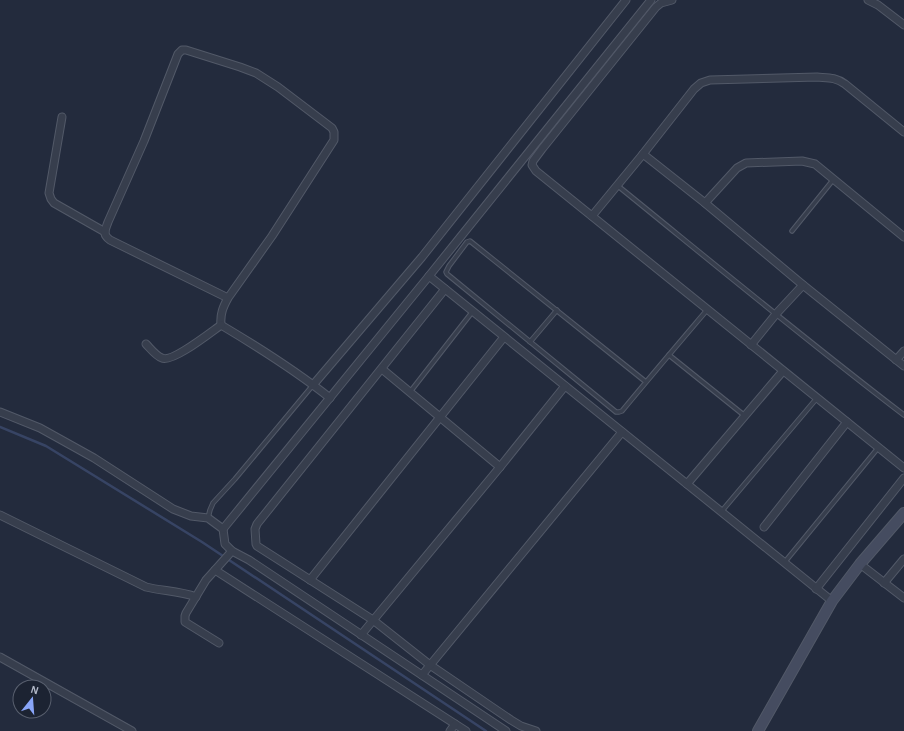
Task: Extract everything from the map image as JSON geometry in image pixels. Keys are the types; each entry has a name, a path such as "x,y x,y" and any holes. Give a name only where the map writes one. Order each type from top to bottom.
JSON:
{"street":[{"path":"313,385 422,257 626,0"},
{"path":"223,529 651,0"},
{"path":"672,0 661,3 656,7 542,149 533,161 532,165 536,171 904,468"},
{"path":"868,0 878,4 904,25"},
{"path":"105,232 144,141 178,54 182,50 240,67 263,77 332,128 334,132 334,140 272,236 228,298 221,314 221,325"},
{"path":"592,216 694,89 701,83 710,80 816,77 837,79 904,132"},
{"path":"62,117 48,193 51,199 105,232 105,235 110,240 228,298"},
{"path":"535,144 542,149"},
{"path":"643,154 904,366"},
{"path":"705,203 738,168 746,163 808,162 815,164 904,237"},
{"path":"429,276 832,601"},
{"path":"751,345 776,314 803,285"},
{"path":"445,289 257,524 255,529 257,546 373,620 430,665 511,720 521,726 536,731"},
{"path":"221,325 267,353 330,398"},
{"path":"146,344 161,358 167,359 183,351 221,325"},
{"path":"310,580 504,337"},
{"path":"896,360 904,351"},
{"path":"382,368 500,467"},
{"path":"687,484 783,371"},
{"path":"361,635 565,386"},
{"path":"0,412 40,428 94,458 173,509 190,516 208,518 223,529 225,544 230,553 249,560 506,731"},
{"path":"764,527 847,422"},
{"path":"422,675 622,432"},
{"path":"816,589 904,478"},
{"path":"758,731 832,601 860,564 904,513"},
{"path":"0,515 146,587 156,590 189,594 196,597"},
{"path":"219,643 185,622 185,616 206,580 230,553"},
{"path":"884,583 904,559"},
{"path":"860,564 904,598"},
{"path":"215,570 466,731"},
{"path":"0,657 132,731"},
{"path":"450,731 455,724"}],"lane":[{"path":"792,231 833,180"},
{"path":"617,185 854,377 904,415"},
{"path":"646,382 470,241 467,242 449,266 446,272 447,274 616,412 622,410 646,382 669,355 707,309"},
{"path":"530,342 557,310"},
{"path":"410,392 473,311"},
{"path":"669,355 745,416"},
{"path":"208,518 213,503 235,479 313,385"},
{"path":"721,512 817,398"},
{"path":"784,563 878,448"}],"waterway":[{"path":"0,427 46,446 202,542 486,731"}]}
